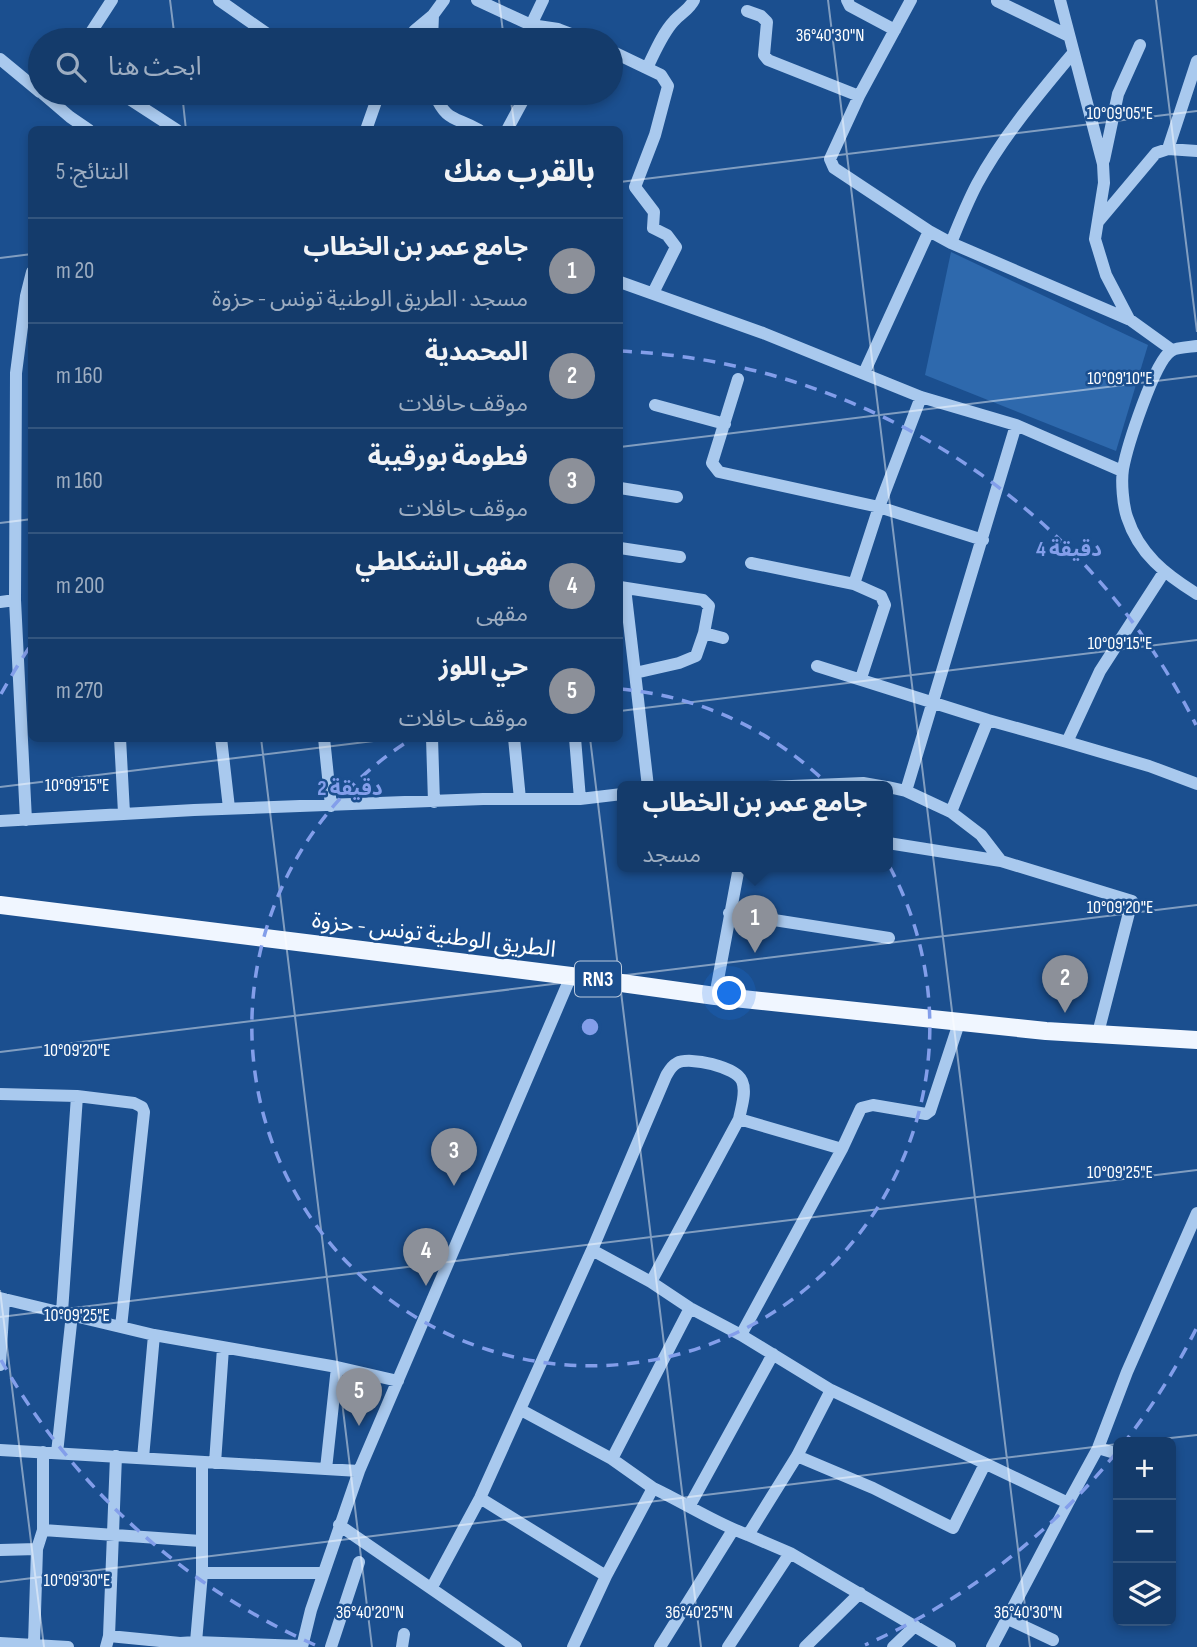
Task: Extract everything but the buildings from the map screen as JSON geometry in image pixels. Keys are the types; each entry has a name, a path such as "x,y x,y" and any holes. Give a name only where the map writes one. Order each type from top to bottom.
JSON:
{"main road":[{"name":"الطريق الوطنية تونس - حزوة","path":"0,905 715,996 1046,1031 1197,1040"}],"street":[{"path":"94,28 112,0"},
{"path":"219,0 259,28"},
{"path":"417,28 433,15 444,0"},
{"path":"477,0 539,28"},
{"path":"531,25 543,0"},
{"path":"647,68 664,35 675,20 690,9 694,0"},
{"path":"846,0 850,6 895,30"},
{"path":"911,0 859,96 831,155 831,165 951,243 1129,320 1172,350"},
{"path":"1060,0 1103,164 1104,183 1095,239 1115,297 1129,320"},
{"path":"997,1 1069,36"},
{"path":"747,11 761,16 766,22 764,55 768,60 859,96"},
{"path":"432,28 433,15"},
{"path":"1103,164 1118,94 1140,45"},
{"path":"951,243 978,183 1001,146 1030,104 1073,53"},
{"path":"623,57 661,75 668,86 655,135 635,187 654,212 653,228 667,235 676,247 653,293"},
{"path":"0,59 28,82"},
{"path":"1168,149 1197,61"},
{"path":"52,105 68,123"},
{"path":"138,105 171,126"},
{"path":"367,126 375,105"},
{"path":"441,105 453,120 469,126"},
{"path":"509,126 521,105"},
{"path":"1096,225 1156,153 1168,149 1197,151"},
{"path":"864,373 929,231"},
{"path":"623,283 921,397 1016,425 1122,471"},
{"path":"26,820 15,600 16,373 28,287"},
{"path":"1197,346 1172,350 1164,358 1138,414 1122,471 1126,515 1142,550 1164,572 1197,594"},
{"path":"738,379 712,463 714,469 879,507 983,540"},
{"path":"854,584 879,507 921,397"},
{"path":"654,405 724,424"},
{"path":"906,791 1016,425"},
{"path":"623,488 677,497"},
{"path":"623,548 680,557"},
{"path":"751,563 854,584 885,600 861,678"},
{"path":"1067,742 1100,671 1164,572"},
{"path":"623,587 708,602 709,612 699,652 692,659 635,673"},
{"path":"623,594 647,781"},
{"path":"0,602 15,600"},
{"path":"704,633 723,638"},
{"path":"817,666 988,720 1149,765 1197,784"},
{"path":"951,812 988,720"},
{"path":"120,742 124,813"},
{"path":"222,742 229,808"},
{"path":"324,742 331,806"},
{"path":"432,742 434,802"},
{"path":"514,742 520,799"},
{"path":"575,742 580,799"},
{"path":"893,788 906,791 951,812 981,835 1001,862"},
{"path":"0,821 229,808 580,799 617,795"},
{"path":"893,844 1001,862 1132,901 1098,1033"},
{"path":"715,996 738,872"},
{"path":"729,913 889,938"},
{"path":"116,1456 107,1642 180,1645 196,1642 302,1647 339,1525 359,1471 571,976"},
{"path":"741,1335 842,1149 861,1108 873,1105 926,1114 930,1111 959,1023"},
{"path":"432,1587 480,1498 521,1410 671,1068 678,1062 687,1060 733,1070 739,1075 745,1088 739,1119 651,1282"},
{"path":"57,1453 67,1313 77,1097"},
{"path":"0,1098 77,1097 134,1103 142,1107 144,1112 121,1327"},
{"path":"739,1119 842,1149"},
{"path":"992,1647 1098,1448 1127,1372 1197,1213"},
{"path":"592,1250 774,1354 831,1390 1068,1503"},
{"path":"0,1365 2,1298 154,1335 337,1367 398,1381"},
{"path":"612,1459 690,1308"},
{"path":"143,1458 154,1335"},
{"path":"196,1642 208,1463 223,1348"},
{"path":"690,1505 774,1354"},
{"path":"326,1469 337,1367"},
{"path":"748,1535 797,1456 831,1390"},
{"path":"521,1410 612,1459 653,1488 690,1505 733,1530 790,1553 950,1647"},
{"path":"1098,1448 1113,1452"},
{"path":"0,1450 359,1471"},
{"path":"34,1644 37,1549 43,1531 43,1452"},
{"path":"797,1456 873,1488 953,1528 985,1464"},
{"path":"573,1647 606,1576 653,1488"},
{"path":"480,1498 606,1576"},
{"path":"339,1525 516,1647"},
{"path":"660,1647 733,1530"},
{"path":"43,1531 201,1542"},
{"path":"0,1550 37,1549"},
{"path":"728,1647 790,1553"},
{"path":"331,1647 359,1562"},
{"path":"202,1573 324,1573"},
{"path":"805,1647 860,1593"},
{"path":"1008,1619 1053,1640"},
{"path":"893,1647 915,1626"},
{"path":"0,1643 68,1647"}],"shaded area":[{"path":"951,252 1148,345 1116,451 925,375"}],"place":[{"name":"جامع عمر بن الخطاب","path":"755,953"},
{"name":"المحمدية","path":"1065,1013"},
{"name":"فطومة بورقيبة","path":"454,1186"},
{"name":"مقهى الشكلطي","path":"426,1286"},
{"name":"حي اللوز","path":"359,1426"}]}
